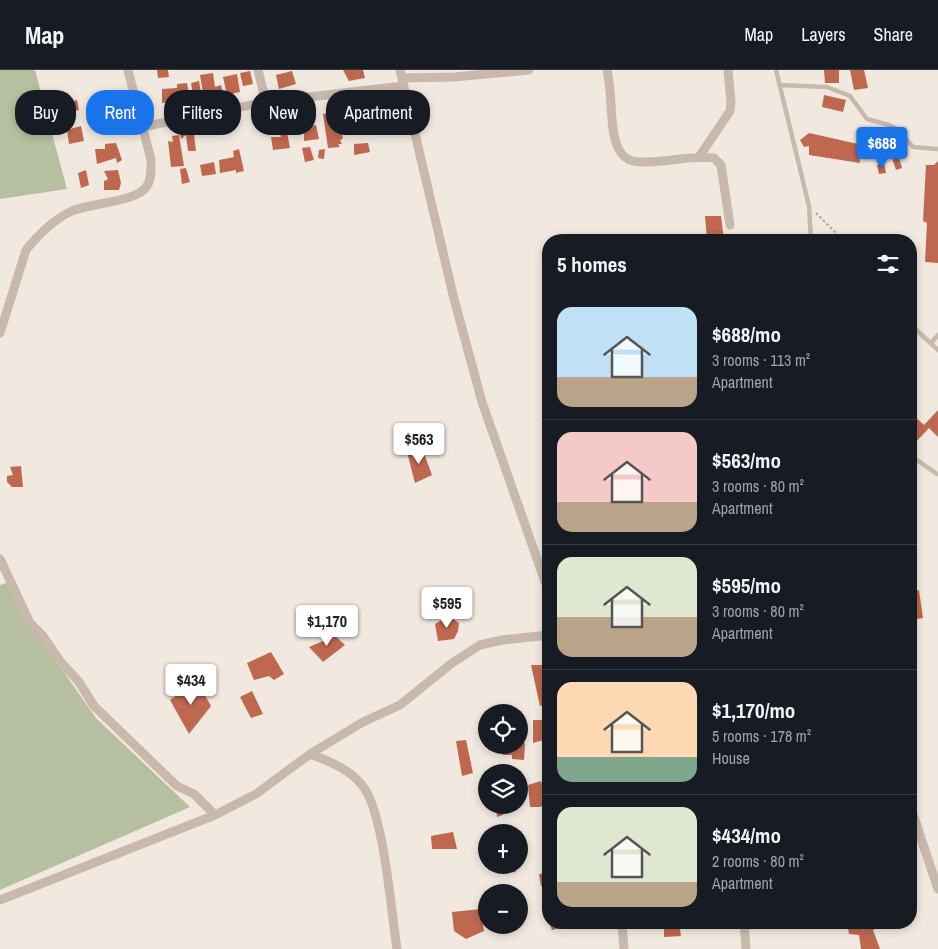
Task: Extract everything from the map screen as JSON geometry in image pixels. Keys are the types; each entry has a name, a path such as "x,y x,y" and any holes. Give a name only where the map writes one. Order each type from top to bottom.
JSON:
{"street":[{"path":"128,70 133,90"},
{"path":"258,70 263,90"},
{"path":"316,97 330,96 401,78 444,78 529,70"},
{"path":"608,70 614,132 621,154 630,160 642,162 699,157 714,158 721,165 730,225"},
{"path":"699,157 730,111 728,70"},
{"path":"401,78 454,299 482,402 542,572"},
{"path":"154,125 251,105"},
{"path":"0,333 26,250 34,240 58,218 73,210 133,197 141,193 147,186 151,172 151,160 144,135"},
{"path":"0,559 30,623 43,636 60,662 79,682 94,706 177,786 194,794 215,815"},
{"path":"0,900 215,815 256,794 310,754 363,722 400,705 452,663 480,645 502,640 542,636"},
{"path":"310,754 345,770 363,786 372,802 380,831 397,949"},
{"path":"917,826 938,889"},
{"path":"623,929 624,949"},
{"path":"745,929 746,949"}],"lane":[{"path":"776,70 809,206 811,234"},
{"path":"780,85 827,87 850,96 867,119 897,129 913,147 938,149"},
{"path":"917,330 932,342 938,350"},
{"path":"932,342 938,335"},
{"path":"917,460 937,474"}],"path":[{"path":"809,206 838,234"}],"green space":[{"path":"0,70 35,70 40,90 15,90 15,135 52,135 67,189 0,199"},
{"path":"7,583 40,638 96,718 190,807 0,890 0,585"}],"building":[{"path":"157,70 168,70 169,77 158,78"},
{"path":"343,70 363,70 365,78 349,81"},
{"path":"824,70 839,70 839,83 825,83"},
{"path":"850,70 864,70 868,88 854,90"},
{"path":"250,71 253,84 243,86 240,73"},
{"path":"292,71 296,84 279,89 276,75"},
{"path":"213,73 215,87 221,85 222,90 202,90 200,75"},
{"path":"237,74 240,90 226,90 223,77"},
{"path":"199,81 201,90 192,90 191,83"},
{"path":"187,83 188,90 164,90 164,103 162,103 162,89 177,88 177,84"},
{"path":"824,95 846,100 843,112 822,107"},
{"path":"76,100 79,110 76,111"},
{"path":"326,113 326,134 323,114"},
{"path":"316,125 319,139 304,141 304,135 316,135"},
{"path":"81,126 84,141 69,144 68,135 76,135 76,127"},
{"path":"809,133 858,144 860,163 809,155 809,146 804,147 800,140"},
{"path":"179,135 184,166 171,167 168,141 173,142 172,136"},
{"path":"186,135 194,135 196,151 188,151"},
{"path":"280,135 288,135 290,148 273,150 271,137 281,137"},
{"path":"326,135 342,135 343,139 340,140 342,144 338,144 340,147 328,148"},
{"path":"116,143 122,160 117,163 116,158 97,164 95,149 105,149 105,144"},
{"path":"368,143 370,152 354,155 354,144"},
{"path":"310,147 314,160 305,162 302,148"},
{"path":"239,149 244,171 236,173 236,170 220,173 219,160 234,157 233,151"},
{"path":"325,149 324,159 318,158 319,150"},
{"path":"899,157 902,168 896,170 892,158"},
{"path":"938,161 938,263 925,262 927,223 923,221 926,165 934,165"},
{"path":"214,162 216,174 202,176 200,165"},
{"path":"884,163 886,173 879,174 877,165"},
{"path":"186,168 190,182 182,184 180,169"},
{"path":"86,170 89,185 81,188 78,173"},
{"path":"118,170 121,183 119,190 104,190 104,181 108,179 104,171"},
{"path":"705,216 721,216 723,234 706,234"},
{"path":"938,410 938,437 929,428 917,441 917,419 924,425"},
{"path":"422,448 432,475 415,483 407,452"},
{"path":"21,466 23,487 12,487 7,482 7,476 13,475 10,467"},
{"path":"444,587 449,598 447,608 431,617 425,594"},
{"path":"917,590 919,590 923,618 917,619"},
{"path":"449,616 459,623 458,631 454,639 438,641 435,624"},
{"path":"331,632 345,645 323,662 309,647 323,641 323,637"},
{"path":"271,652 284,674 274,680 269,676 254,680 247,663"},
{"path":"531,665 542,665 542,705 540,706"},
{"path":"197,681 211,706 189,734 170,700"},
{"path":"252,691 263,714 251,718 240,697"},
{"path":"533,720 542,720 542,740 533,743"},
{"path":"466,740 473,773 462,776 456,741"},
{"path":"524,754 524,760 512,759 512,755 503,755"},
{"path":"541,781 542,805 541,807 530,807 528,785"},
{"path":"453,832 457,849 432,849 431,836"},
{"path":"539,874 542,874 542,886 541,886"},
{"path":"478,909 478,934 466,939 454,931 452,912"},
{"path":"664,929 680,929 681,936 664,937"},
{"path":"848,929 876,929 873,930 880,949 861,949 859,935 849,934"}]}
